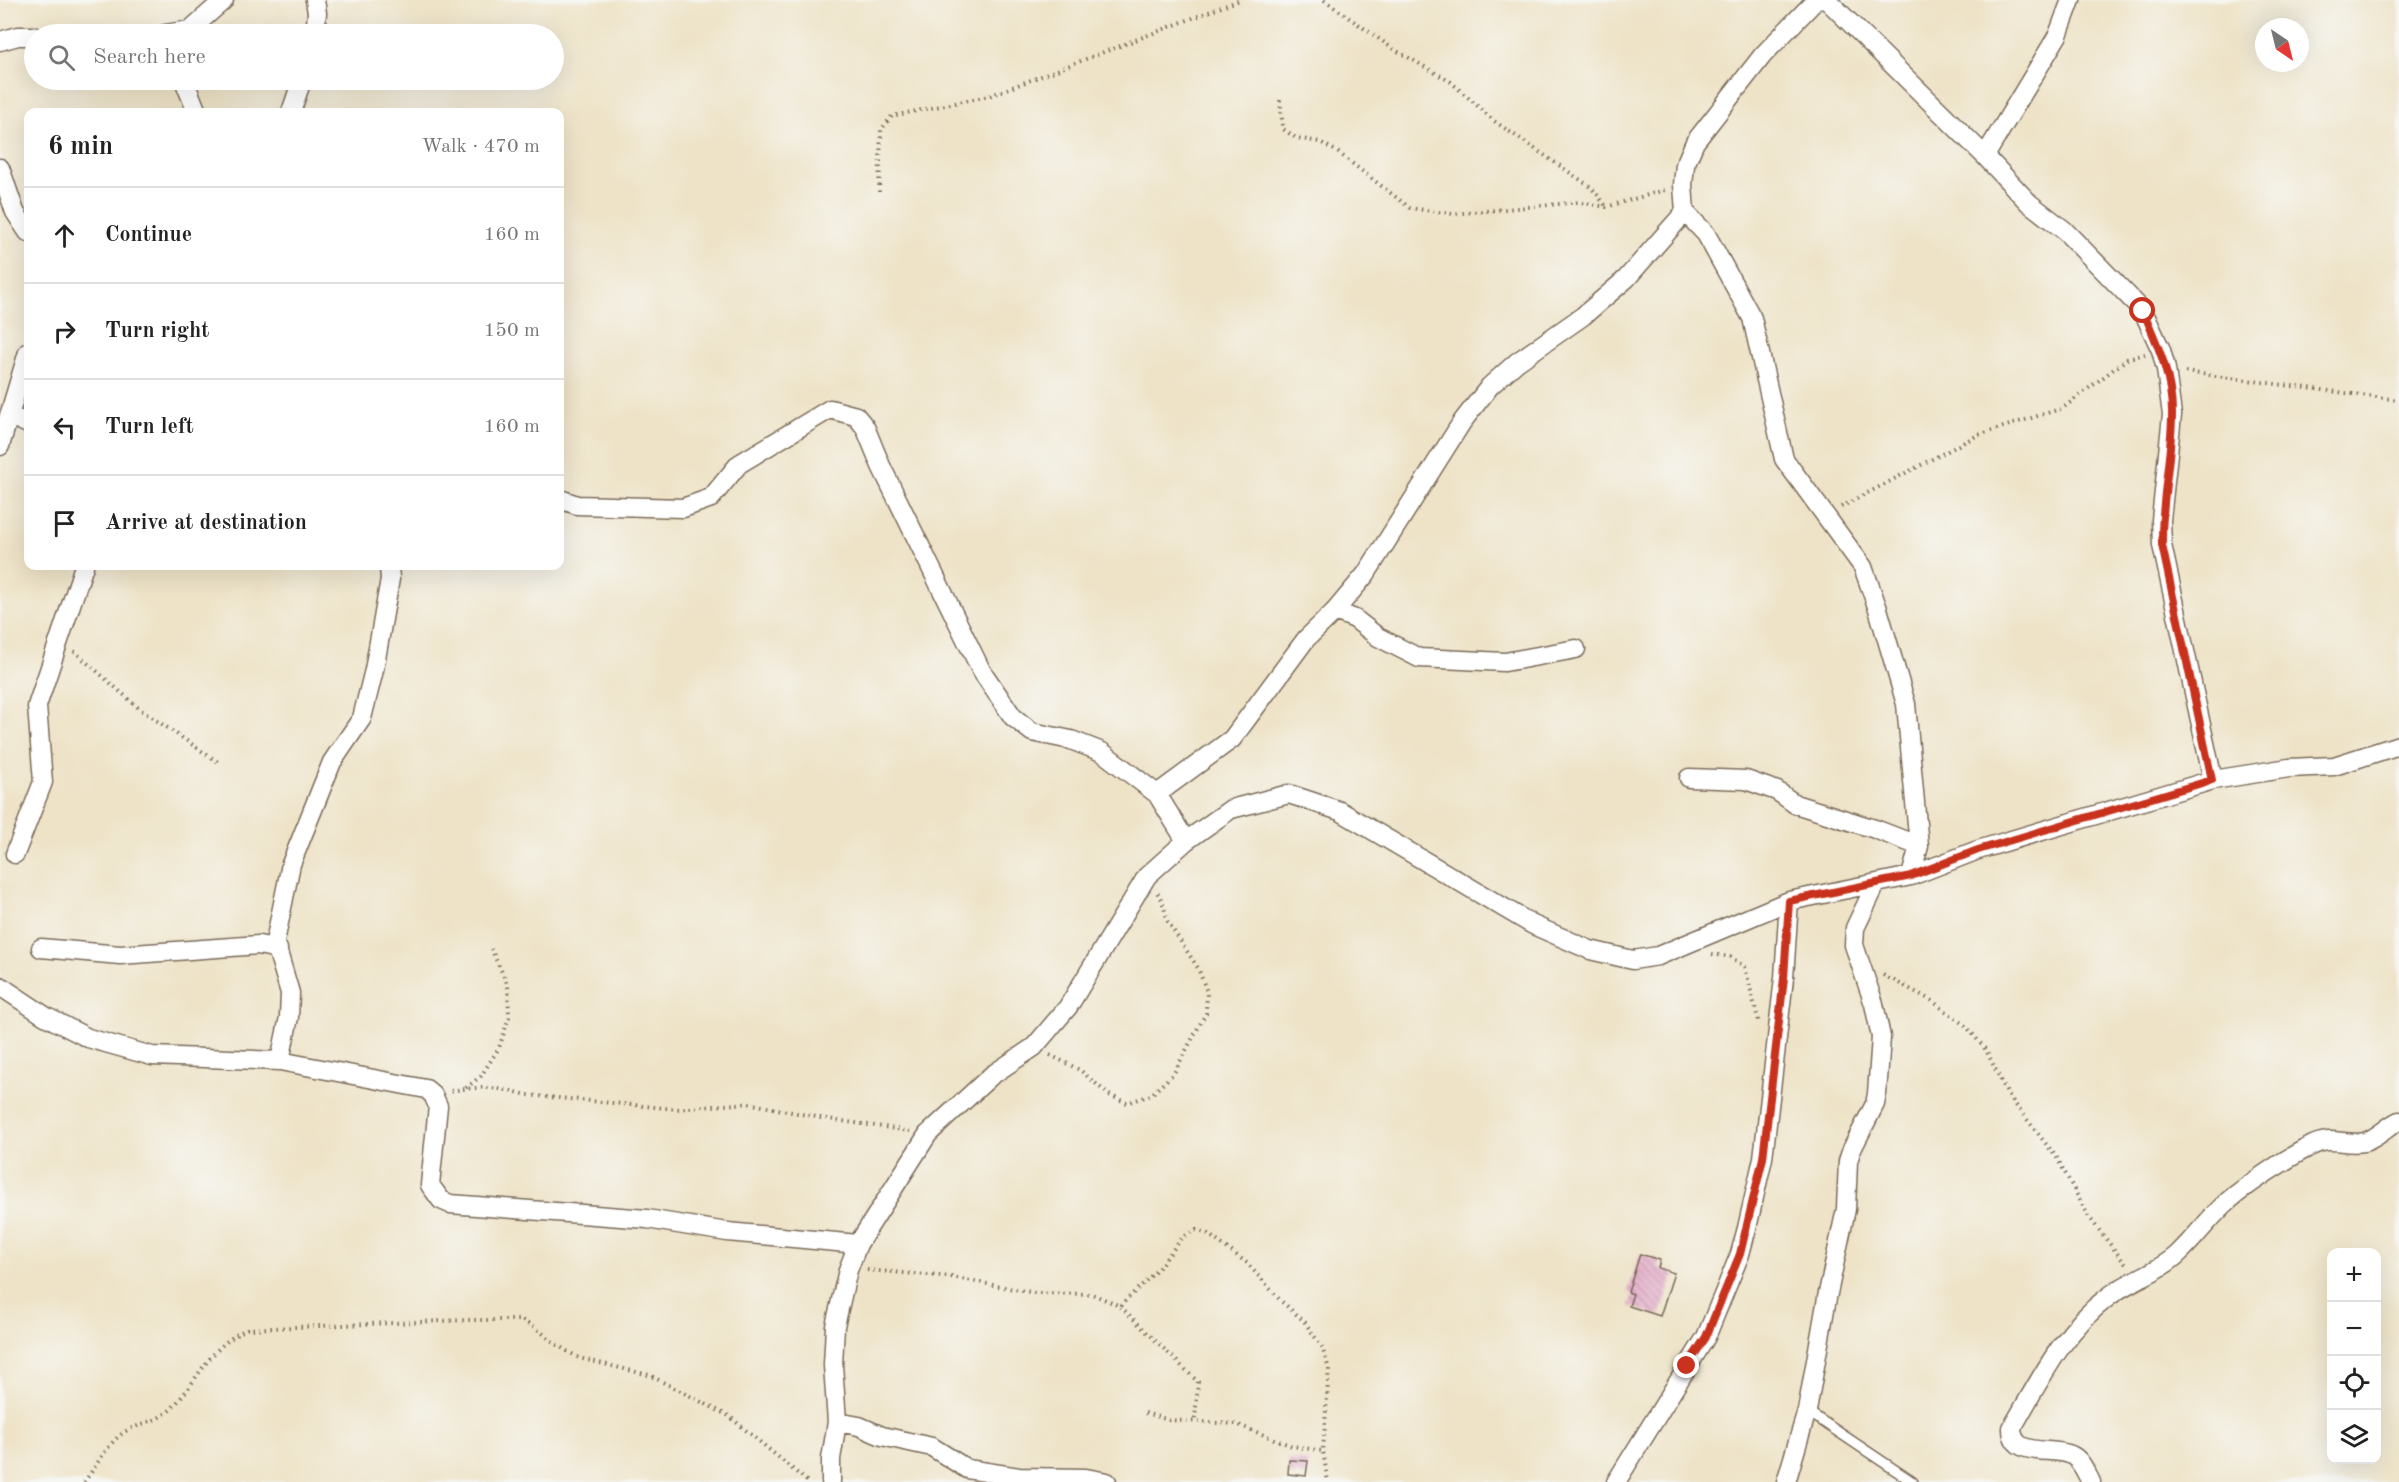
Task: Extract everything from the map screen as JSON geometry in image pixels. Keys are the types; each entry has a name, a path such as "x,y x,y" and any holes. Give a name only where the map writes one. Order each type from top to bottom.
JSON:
{"street":[{"path":"198,24 224,0"},
{"path":"315,0 316,24"},
{"path":"1816,0 1763,55 1695,142 1685,165 1683,185 1685,212 1706,234 1752,318 1784,459 1827,514 1863,567 1906,704 1919,846 1911,876"},
{"path":"1827,0 1985,156 2028,203 2064,230 2143,311 2161,350 2172,415 2161,520 2162,545 2212,780"},
{"path":"1985,156 2058,35 2071,0"},
{"path":"0,41 24,36"},
{"path":"188,90 195,108"},
{"path":"292,108 299,90"},
{"path":"0,168 15,212 24,226"},
{"path":"1157,794 1232,739 1306,639 1335,611 1366,574 1462,422 1490,386 1517,362 1583,316 1626,279 1685,212"},
{"path":"0,446 24,365"},
{"path":"564,500 577,505 683,508 711,498 739,464 830,409 856,416 865,427 881,466 981,670 1013,717 1032,732 1071,740 1102,752 1157,794 1186,841"},
{"path":"9,414 24,422"},
{"path":"15,854 43,782 37,706 83,570"},
{"path":"280,1061 289,1017 290,993 275,942 291,864 333,762 362,718 384,613 389,570"},
{"path":"1335,611 1354,619 1378,637 1419,658 1505,662 1576,649"},
{"path":"831,1482 831,1459 837,1422 833,1365 834,1326 848,1270 858,1244 928,1134 992,1075 1034,1047 1068,1007 1147,876 1186,841 1231,809 1289,794 1340,811 1533,925 1590,950 1634,960 1658,956 1789,901 1911,876 1978,850 2212,780 2289,768 2334,766 2399,745"},
{"path":"1689,778 1746,780 1777,791 1795,804 1875,829 1919,846"},
{"path":"1786,1482 1807,1411 1846,1209 1848,1161 1851,1149 1875,1104 1877,1094 1881,1036 1874,1004 1854,945 1853,935 1876,884"},
{"path":"1616,1482 1706,1337 1740,1254 1763,1158 1784,978 1789,901"},
{"path":"41,948 120,955 259,945 278,950"},
{"path":"0,986 45,1016 88,1038 152,1056 280,1061 426,1089 434,1095 438,1106 430,1185 441,1200 450,1204 647,1219 727,1232 858,1244"},
{"path":"2091,1482 2079,1462 2071,1455 2023,1448 2013,1440 2012,1428 2062,1343 2081,1319 2110,1295 2137,1278 2161,1267 2176,1256 2228,1201 2296,1154 2325,1140 2352,1143 2370,1140 2399,1121"},
{"path":"837,1422 859,1426 882,1436 932,1447 966,1469 1019,1477 1086,1478 1107,1482"}],"lane":[{"path":"1807,1411 1913,1482"}],"path":[{"path":"879,192 882,130 892,116 989,96 1240,0"},
{"path":"1324,0 1392,48 1450,82 1494,121 1591,187 1606,207"},
{"path":"1280,100 1283,129 1296,138 1320,142 1336,151 1410,208 1454,214 1580,202 1606,207 1683,185"},
{"path":"1827,514 1977,435 2064,408 2127,359 2161,350"},
{"path":"2166,369 2399,400"},
{"path":"60,639 141,710 221,764"},
{"path":"1034,1047 1080,1070 1109,1095 1127,1103 1151,1095 1174,1073 1206,1013 1207,992 1198,968 1168,922 1162,900 1147,876"},
{"path":"466,1088 481,1076 499,1048 509,1017 508,985 491,949"},
{"path":"1709,954 1731,957 1745,967 1762,1032"},
{"path":"1861,963 1931,1000 1967,1027 1986,1050 2008,1095 2057,1158 2089,1217 2137,1278"},
{"path":"434,1095 466,1088 503,1088 527,1095 676,1109 748,1103 821,1118 928,1134"},
{"path":"1120,1306 1157,1270 1183,1237 1196,1230 1208,1234 1247,1263 1281,1301 1304,1321 1323,1347 1329,1369 1323,1451 1328,1482"},
{"path":"848,1270 951,1277 1035,1293 1092,1294 1120,1306 1198,1382 1195,1420"},
{"path":"84,1482 118,1437 157,1420 171,1409 216,1350 229,1338 247,1329 522,1320 579,1358 650,1376 729,1416 808,1482"},
{"path":"1145,1413 1169,1420 1236,1424 1293,1446 1323,1451"}],"building":[{"path":"1640,1254 1660,1260 1658,1268 1674,1273 1660,1316 1629,1306 1633,1294 1628,1292"},
{"path":"1289,1460 1308,1461 1306,1476 1288,1474"}],"route":[{"path":"1687,1366 1706,1337 1740,1254 1763,1158 1784,978 1789,901 1911,876 1978,850 2212,780 2185,643 2162,545 2161,520 2172,415 2161,350 2143,311"}]}
